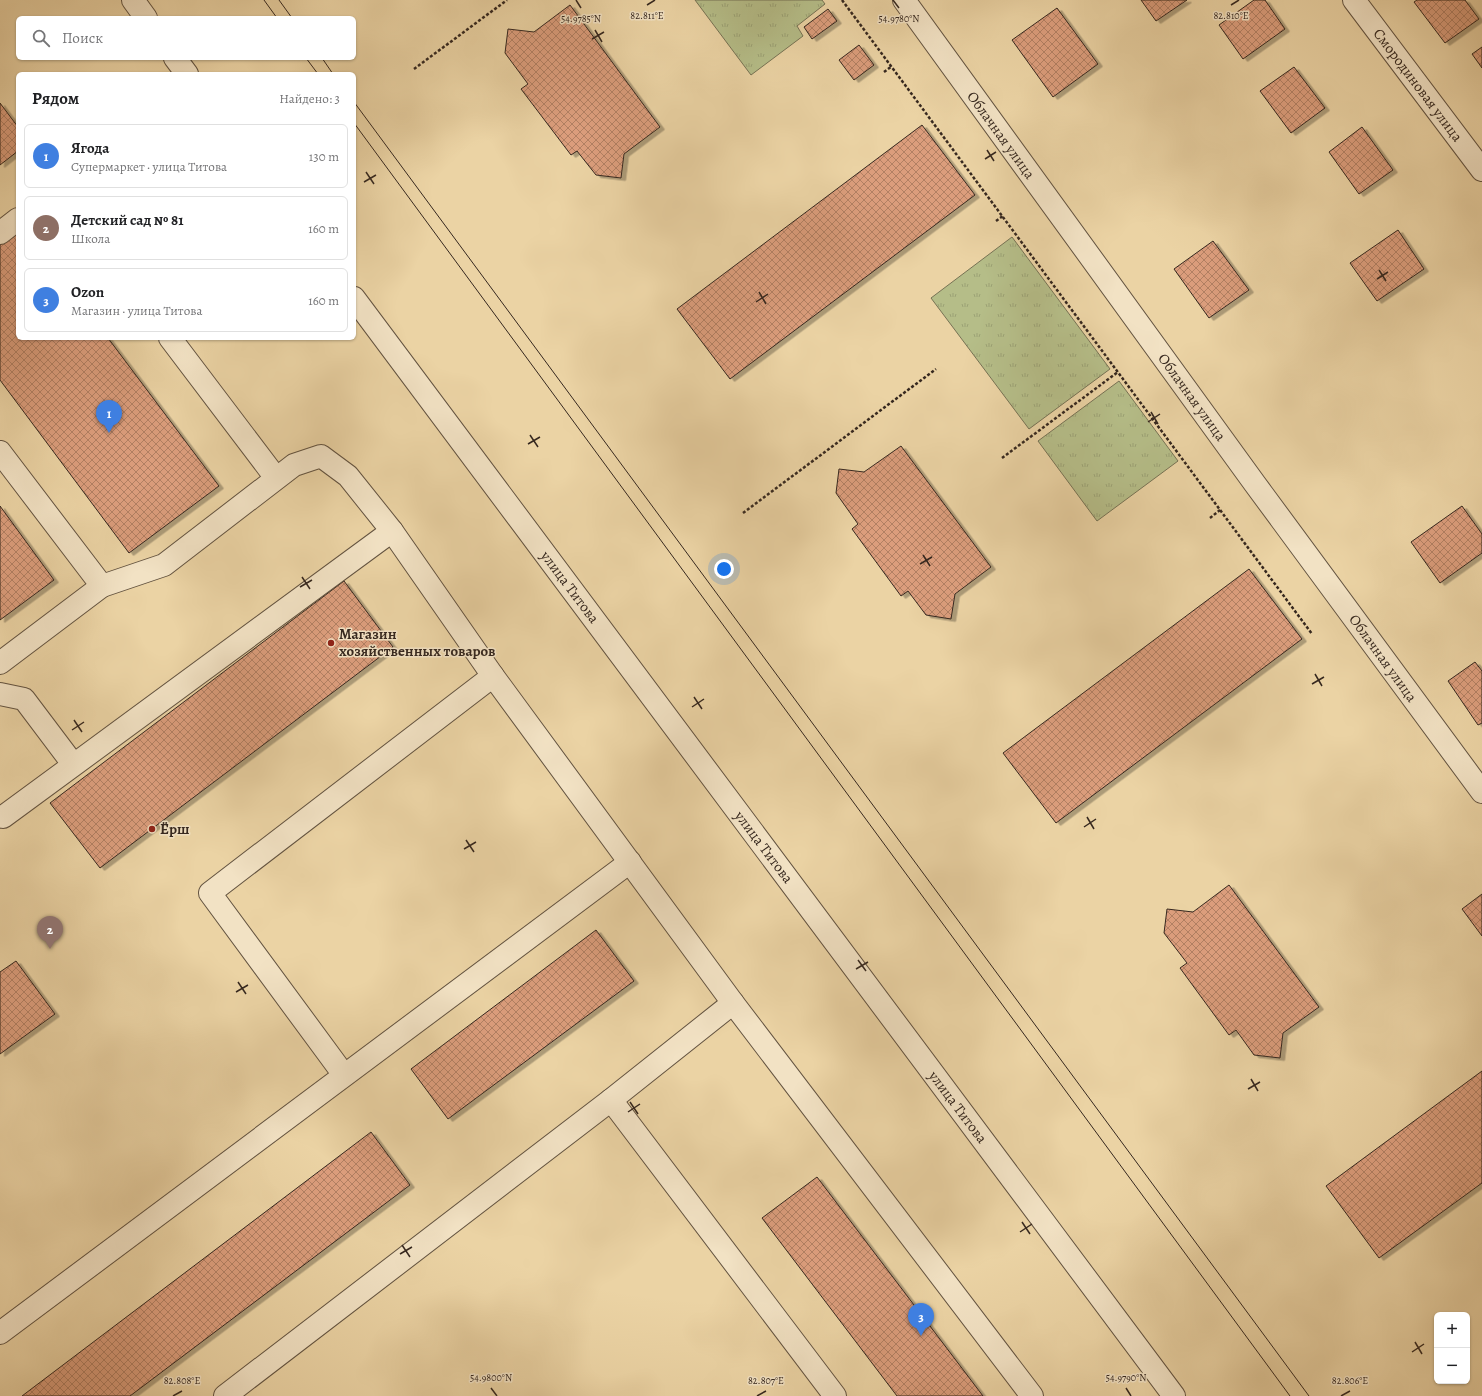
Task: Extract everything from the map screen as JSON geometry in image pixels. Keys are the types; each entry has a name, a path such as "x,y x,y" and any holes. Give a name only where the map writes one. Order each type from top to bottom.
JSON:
{"street":[{"path":"133,0 145,16"},
{"name":"Облачная улица","path":"904,0 1255,484 1482,792"},
{"name":"Смородиновая улица","path":"1354,0 1482,170"},
{"path":"176,60 186,72"},
{"path":"0,233 16,221"},
{"name":"улица Титова","path":"356,301 1174,1396"},
{"path":"172,340 276,478"},
{"path":"0,452 102,586"},
{"path":"0,663 102,586 164,564 294,465 321,456 348,476 392,531 493,676 733,1003 1032,1396"},
{"path":"3,817 73,764 392,531"},
{"path":"344,1075 210,893 493,676"},
{"path":"0,694 24,699 73,764"},
{"path":"0,1333 630,862"},
{"path":"225,1396 611,1100 733,1003"},
{"path":"611,1100 835,1396"}],"path":[{"path":"414,69 507,0"},
{"path":"842,0 1312,634"},
{"path":"884,72 892,66"},
{"path":"996,221 1003,216"},
{"path":"743,512 936,369"},
{"path":"1002,458 1118,372"},
{"path":"1210,518 1220,510"}],"green space":[{"path":"695,0 822,0 825,4 797,26 803,36 751,75"},
{"path":"1012,237 1110,369 1029,429 931,298"},
{"path":"1119,381 1178,461 1097,521 1038,441"}],"building":[{"path":"1141,0 1187,0 1156,21"},
{"path":"1254,0 1265,0 1285,29 1243,59 1219,25"},
{"path":"1417,0 1465,0 1479,19 1445,43 1414,2"},
{"path":"570,5 660,127 624,154 621,178 596,175 577,151 571,155 521,89 528,84 505,53 508,29 534,32"},
{"path":"1057,8 1098,64 1053,97 1012,40"},
{"path":"828,9 837,21 812,39 804,27"},
{"path":"859,45 874,65 854,80 839,60"},
{"path":"1482,47 1482,68 1472,54"},
{"path":"1294,67 1325,108 1291,133 1260,91"},
{"path":"0,103 16,124 16,153 0,165"},
{"path":"922,125 975,195 730,379 677,309"},
{"path":"1362,127 1393,170 1359,194 1329,152"},
{"path":"1398,230 1424,269 1377,301 1350,263"},
{"path":"16,233 16,340 110,340 219,486 129,553 0,380 0,245"},
{"path":"1213,241 1249,290 1209,318 1174,269"},
{"path":"901,446 991,567 955,594 951,619 926,615 908,591 901,596 852,529 858,524 836,493 839,469 864,472"},
{"path":"0,506 54,580 0,620"},
{"path":"1462,506 1482,534 1482,553 1440,583 1411,542"},
{"path":"1249,569 1302,639 1056,823 1003,753"},
{"path":"344,581 393,647 100,868 50,803"},
{"path":"1475,662 1482,671 1482,723 1478,725 1448,681"},
{"path":"1229,885 1319,1007 1283,1033 1280,1058 1254,1055 1236,1030 1229,1035 1180,968 1187,963 1164,933 1167,909 1193,912"},
{"path":"1482,894 1482,936 1462,909"},
{"path":"596,930 634,981 448,1119 411,1069"},
{"path":"16,961 55,1014 0,1054 0,972"},
{"path":"1482,1071 1482,1183 1379,1258 1326,1186"},
{"path":"371,1132 410,1185 130,1396 22,1396"},
{"path":"817,1177 983,1396 897,1396 762,1218"}],"tram line":[{"path":"264,0 276,16"},
{"path":"279,0 291,16"},
{"path":"308,60 316,72"},
{"path":"323,60 332,72"},
{"path":"356,105 1309,1396"},
{"path":"356,126 1290,1396"}],"place":[{"name":"Ягода","path":"109,433"},
{"name":"Магазин хозяйственных товаров","path":"331,643"},
{"name":"Ёрш","path":"152,829"},
{"name":"Детский сад № 81","path":"50,949"},
{"name":"Ozon","path":"921,1336"}]}
